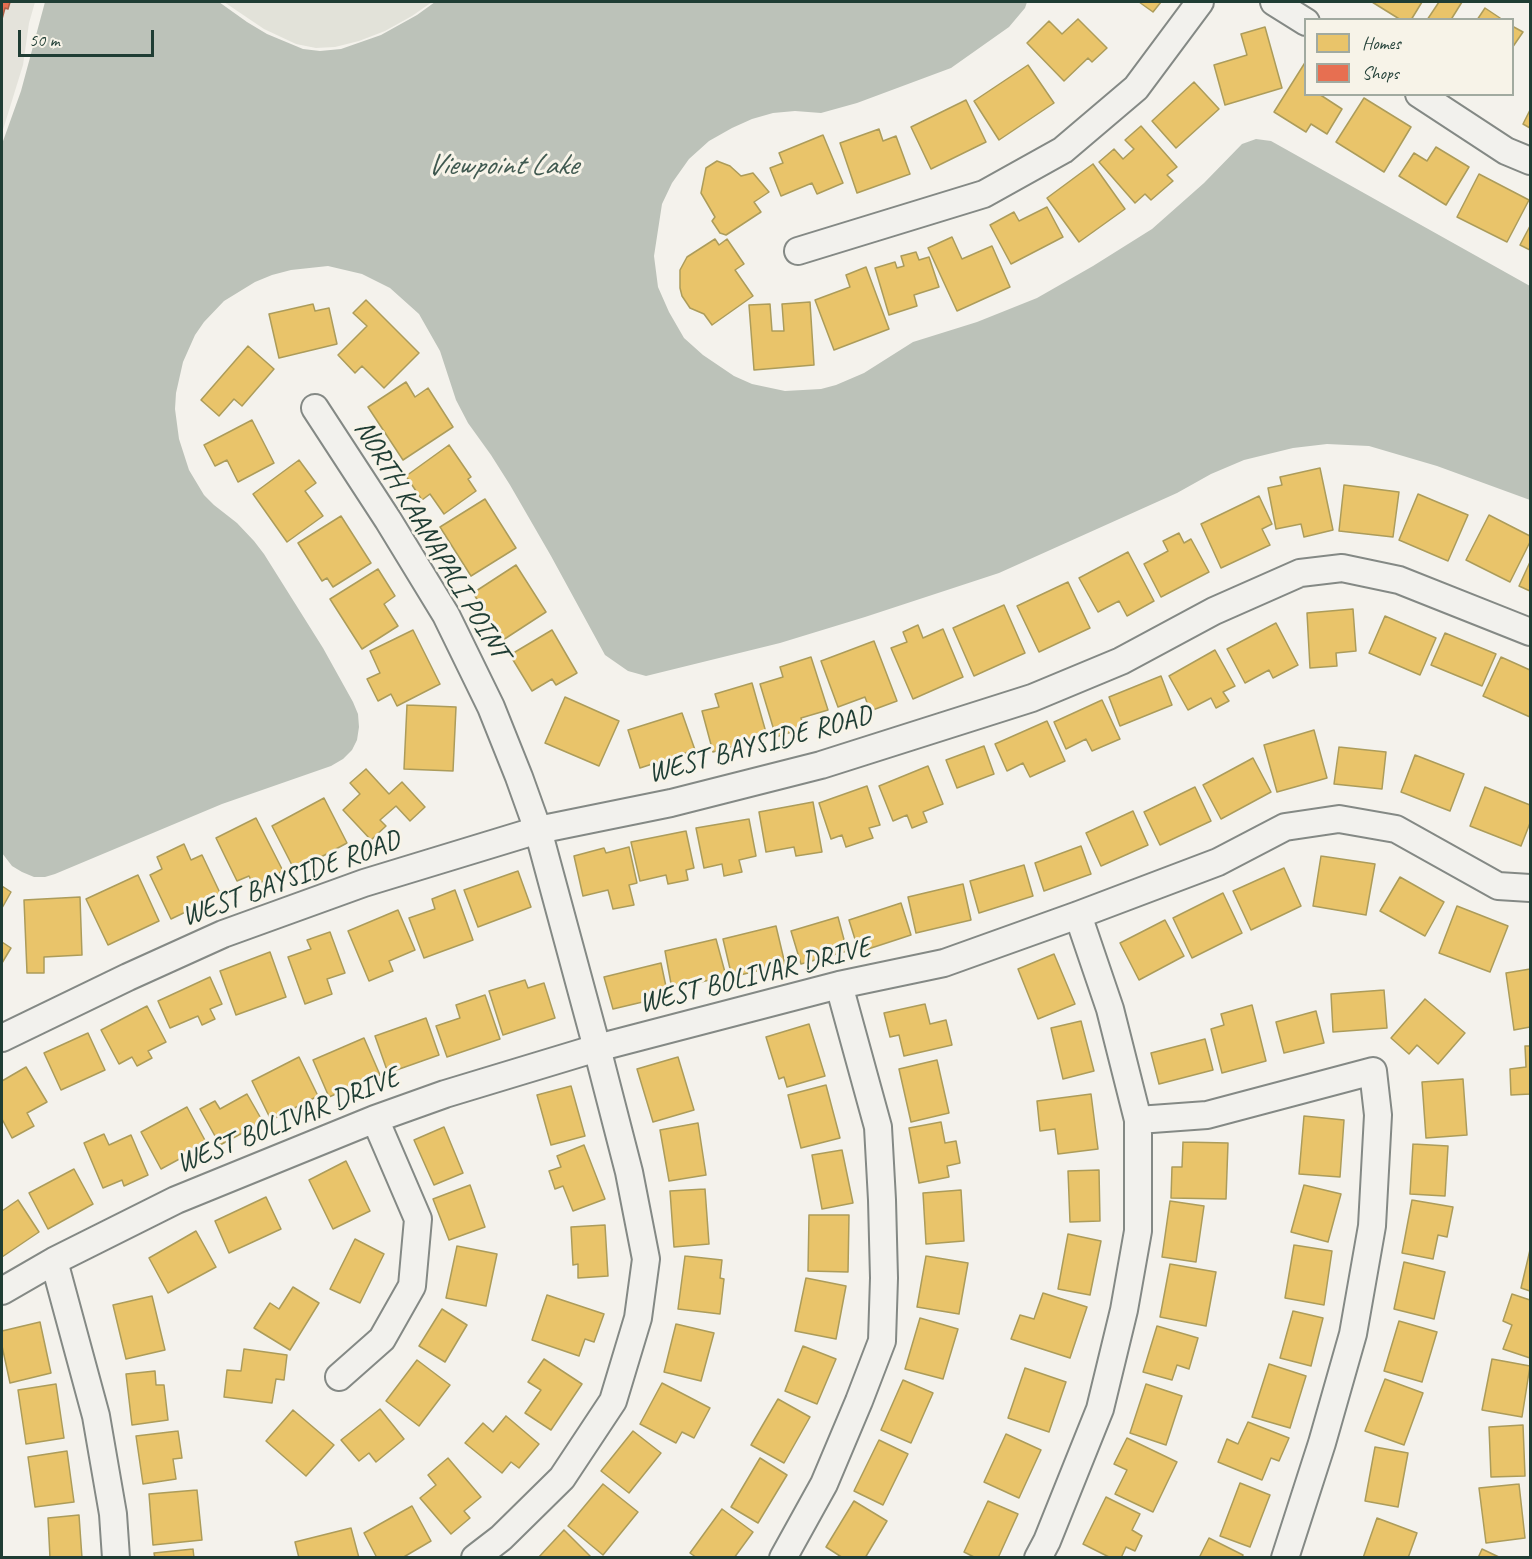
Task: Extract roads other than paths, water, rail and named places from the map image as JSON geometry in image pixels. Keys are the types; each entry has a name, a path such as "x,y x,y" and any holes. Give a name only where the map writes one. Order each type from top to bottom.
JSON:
{"street":[{"path":"798,251 984,194 1063,150 1136,88 1200,2"},
{"path":"1274,2 1304,21"},
{"path":"1422,96 1506,151 1530,161"},
{"name":"NORTH KAANAPALI POINT","path":"315,408 446,615 491,707 519,777 538,830 597,1048 629,1172 646,1259 638,1318 613,1401 562,1479 501,1538 475,1557"},
{"name":"WEST BAYSIDE ROAD","path":"2,1038 223,934 364,883 538,830 671,803 821,765 1032,698 1121,661 1214,610 1300,573 1342,568 1399,580 1530,632"},
{"name":"WEST BOLIVAR DRIVE","path":"2,1291 54,1261 176,1200 375,1119 445,1094 597,1048 839,985 944,963 1218,862 1285,827 1339,819 1396,829 1498,886 1530,888"},
{"path":"1038,1557 1047,1541 1100,1409 1124,1310 1138,1231 1138,1120 1110,1009 1078,915"},
{"path":"784,1557 824,1484 860,1401 882,1341 884,1278 878,1127 839,985"},
{"path":"1138,1120 1207,1115 1373,1071 1378,1114 1372,1226 1353,1334 1322,1443 1285,1557"},
{"path":"339,1377 382,1339 412,1286 418,1219 375,1119"},
{"path":"54,1261 96,1416 113,1514 116,1557"}],"water":[{"name":"Viewpoint Lake","path":"45,2 219,2 267,34 303,49 320,51 341,49 381,35 435,2 1027,2 1025,8 1009,27 951,68 857,103 821,113 795,111 773,113 752,119 709,141 689,159 672,183 662,204 654,256 658,287 684,338 703,355 734,376 752,384 785,391 821,389 836,385 864,373 913,342 977,322 1037,298 1152,229 1204,183 1242,144 1256,139 1271,141 1530,286 1530,500 1437,466 1369,446 1327,444 1293,448 1244,460 1211,474 1177,493 999,573 780,643 646,676 628,671 605,655 510,485 468,423 456,400 440,351 419,314 390,288 362,274 328,266 291,270 255,282 224,301 195,335 183,362 176,393 175,409 179,439 189,470 204,495 254,541 323,648 358,714 357,740 352,750 343,759 331,766 222,804 55,874 34,877 12,866 2,853 2,144 21,91"}]}
